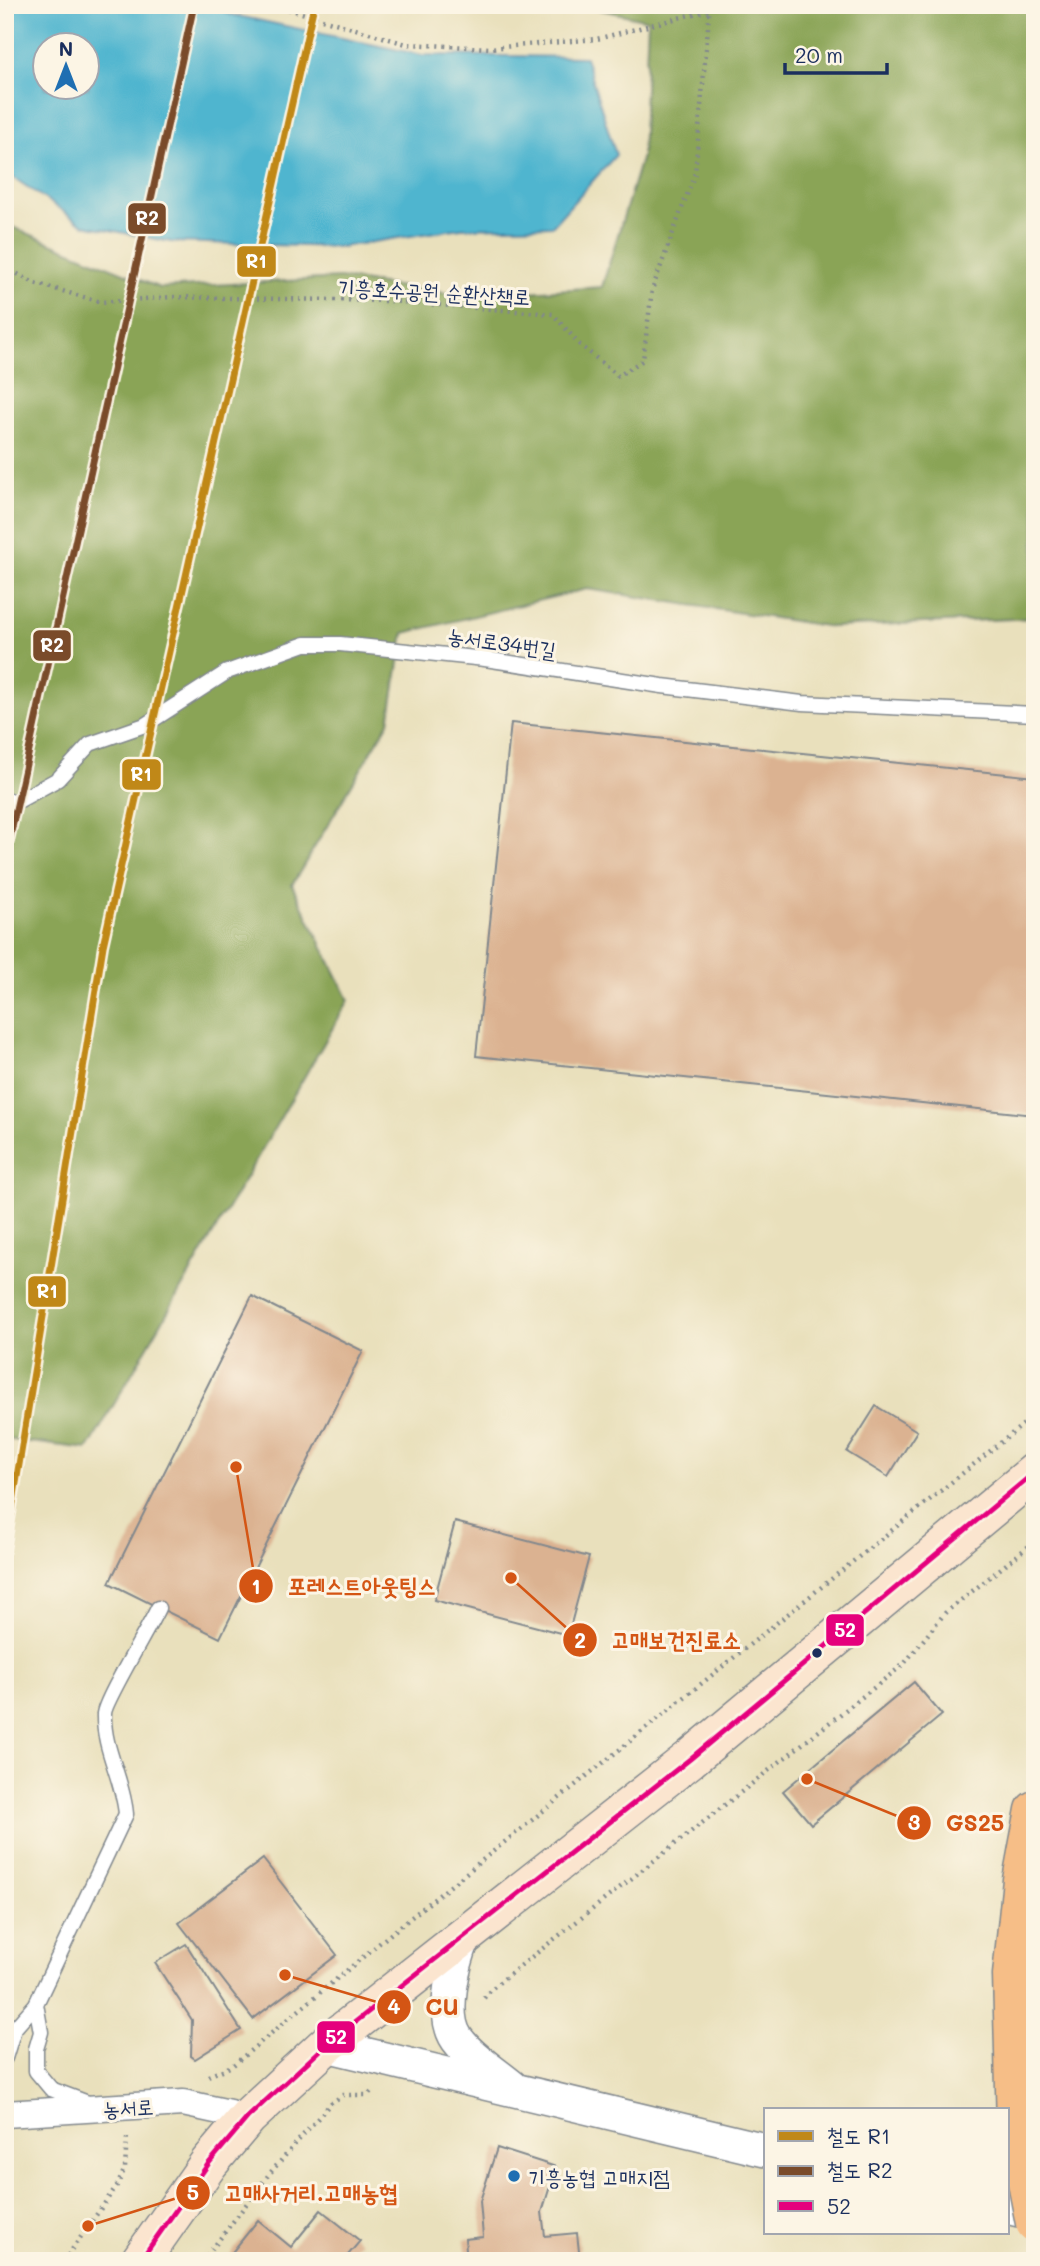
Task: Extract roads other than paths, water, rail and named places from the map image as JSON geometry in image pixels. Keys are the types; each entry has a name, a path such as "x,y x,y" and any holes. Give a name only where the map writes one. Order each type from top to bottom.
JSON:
{"highway":[{"path":"1035,1810 1022,1880 1012,1975 1016,2126 1035,2223"}],"main road":[{"path":"140,2261 209,2163 248,2117 326,2045 690,1759 1035,1472"}],"street":[{"path":"464,1937 452,1968 449,2002 455,2036 516,2090"},
{"path":"326,2045 764,2150"},
{"name":"농서로","path":"5,2114 183,2103 248,2117"},
{"path":"1009,2208 1035,2214"}],"lane":[{"name":"농서로34번길","path":"5,800 18,801 58,779 90,744 145,725 227,672 305,644 340,644 485,659 662,687 802,704 1035,714"},
{"path":"5,2058 14,2029 36,2004 125,1814 124,1791 108,1750 104,1711 159,1608"},
{"path":"36,2004 41,2032 36,2049 36,2071 51,2089 102,2108"}],"water":[{"path":"5,5 212,5 229,14 422,55 585,57 616,155 552,226 461,228 341,247 171,242 84,225 5,172"}],"rail line":[{"name":"R2","path":"5,859 194,5"},
{"name":"R1","path":"5,1551 103,946 314,5"}],"place":[{"name":"포레스트아웃팅스","path":"236,1467"},
{"name":"고매보건진료소","path":"511,1578"},
{"name":"GS25","path":"807,1779"},
{"name":"CU","path":"285,1975"},
{"name":"기흥농협 고매지점","path":"514,2176"},
{"name":"고매사거리.고매농협","path":"88,2226"}]}
